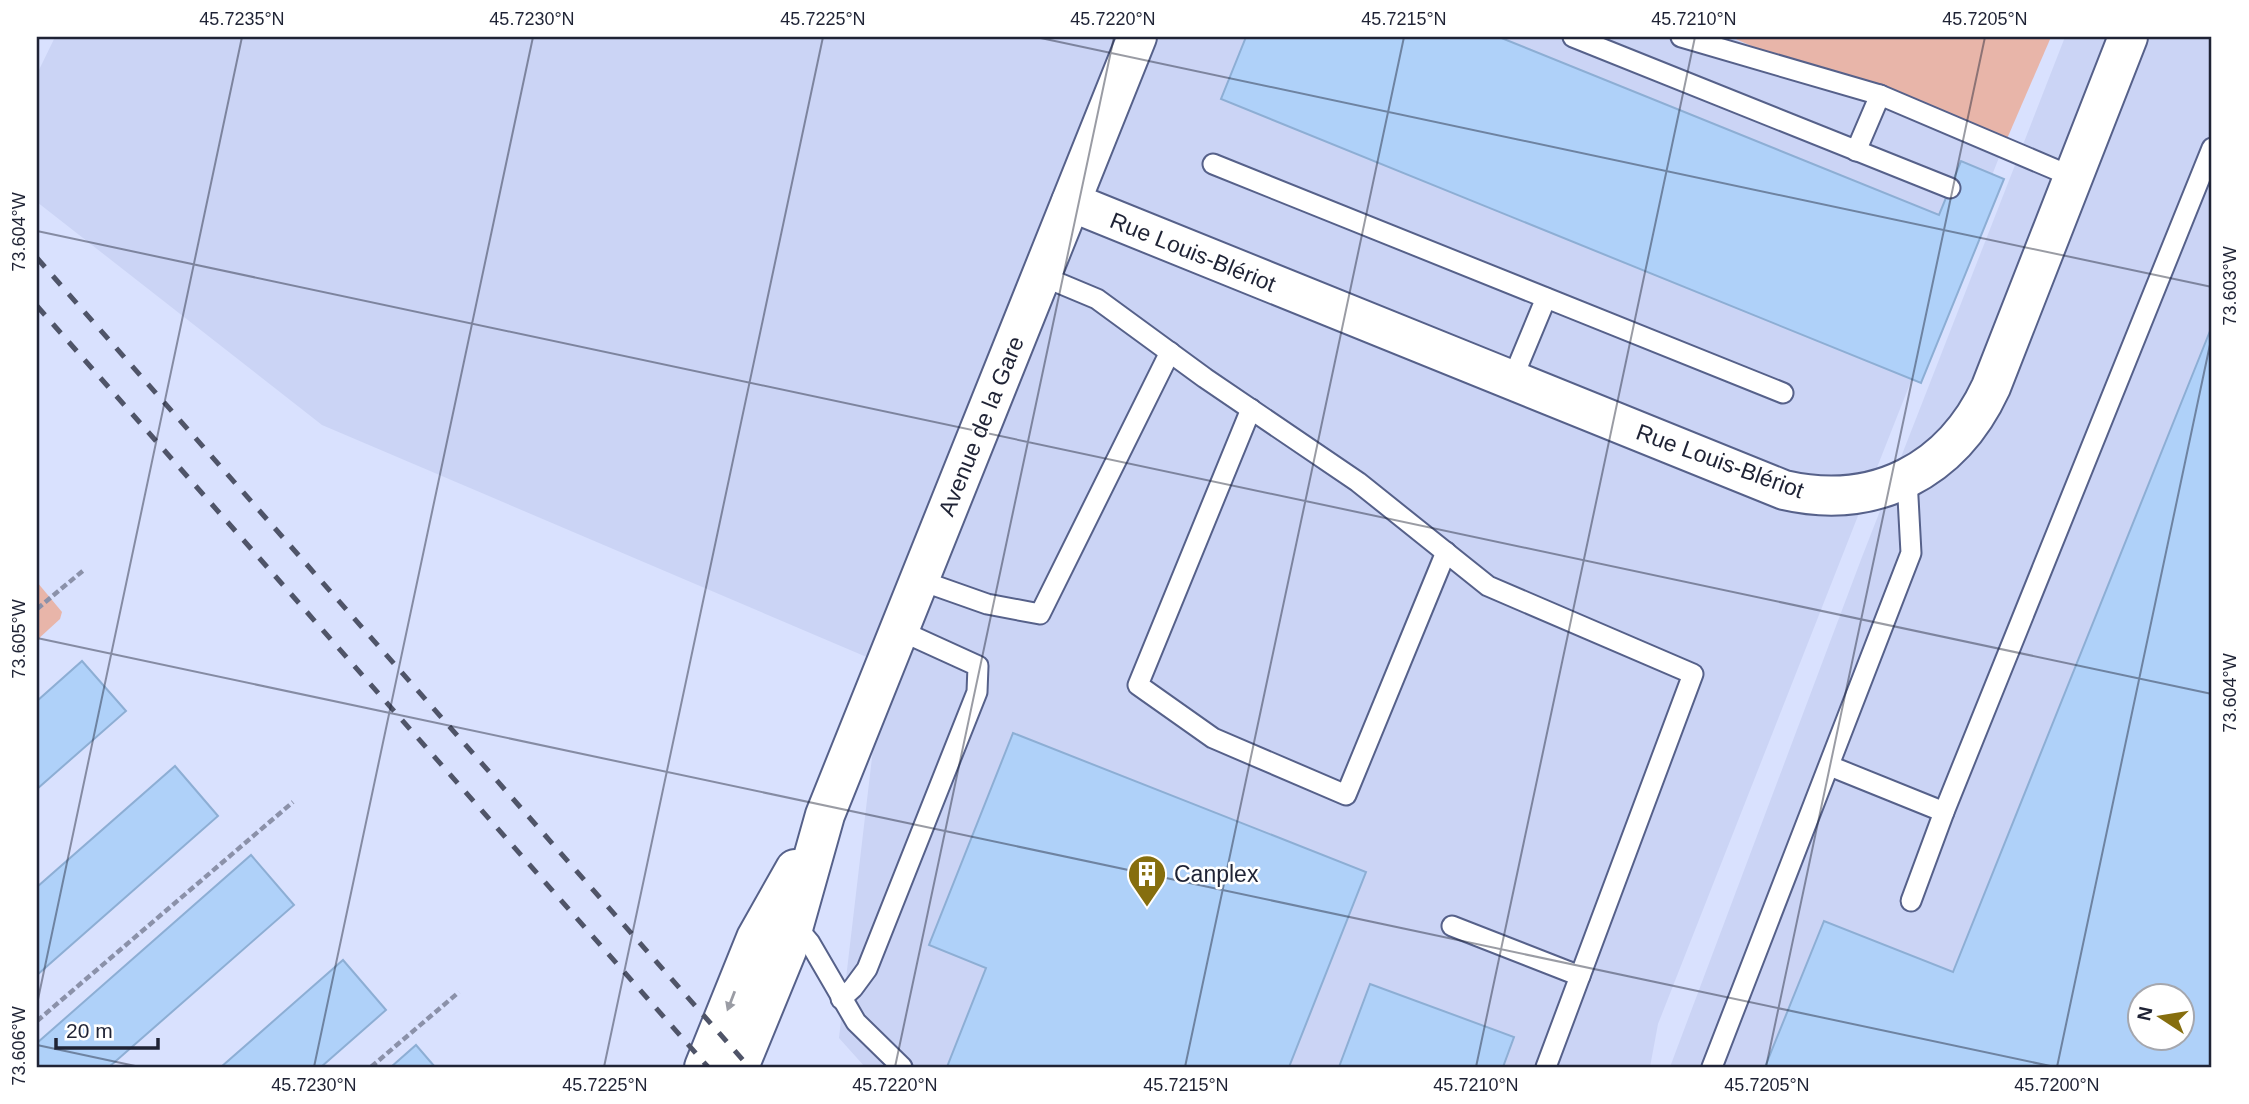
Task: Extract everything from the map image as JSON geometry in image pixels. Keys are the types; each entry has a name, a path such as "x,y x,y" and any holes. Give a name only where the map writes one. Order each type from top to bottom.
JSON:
{"street":[{"name":"Avenue de la Gare","path":"704,1067 755,938 780,923 1137,37"},
{"name":"Rue Louis-Blériot","path":"1070,202 1784,490 1819,496 1873,491 1907,479 1923,470 1964,434 1983,403 2127,37"},
{"name":"Avenue de la Gare","path":"739,1067 787,950 780,923"}],"lane":[{"path":"1573,37 1950,188"},
{"path":"1681,37 1880,95 2073,177"},
{"path":"1856,151 1880,95"},
{"path":"1911,901 1944,812 2212,148"},
{"path":"1213,164 1783,393"},
{"path":"1041,276 1097,299 1359,482 1489,586 1693,674 1546,1067"},
{"path":"1512,380 1546,298"},
{"path":"919,580 988,604 1040,614 1170,352"},
{"path":"1251,409 1138,685 1213,738 1346,795 1446,552"},
{"path":"1712,1067 1911,553 1907,479"},
{"path":"841,999 867,969 977,692 978,666 899,630"},
{"path":"1830,766 1944,812"},
{"path":"780,923 799,930 810,943 856,1021 902,1067"},
{"path":"1452,926 1580,976"}],"path":[{"path":"37,609 85,569"},
{"path":"37,1021 293,802"},
{"path":"371,1067 459,992"}],"shaded area":[{"path":"55,37 1731,37 2000,155 1658,1024 1650,1067 865,1067 839,1038 883,664 322,425 37,202 37,74"},
{"path":"1731,37 2051,37 2000,155"},
{"path":"2065,37 2212,37 2212,1067 1670,1067 1862,557"},
{"path":"37,582 62,612 60,619 37,640"}],"building":[{"path":"1246,37 1499,37 1939,215 1961,161 2004,179 1921,383 1221,99"},
{"path":"2212,326 2212,1067 1765,1067 1824,921 1953,972"},
{"path":"82,661 126,711 37,789 37,701"},
{"name":"Canplex","path":"1013,733 1366,872 1289,1067 947,1067 986,968 929,945"},
{"path":"175,766 218,816 37,975 37,887"},
{"path":"251,855 294,905 109,1067 37,1067 37,1043"},
{"path":"343,960 386,1010 321,1067 221,1067"},
{"path":"1370,984 1514,1037 1503,1067 1339,1067"},
{"path":"416,1045 435,1067 391,1067"}],"railway":[{"path":"37,258 749,1067"},
{"path":"37,306 708,1067"}],"place":[{"name":"Canplex","path":"1147,908"}]}
